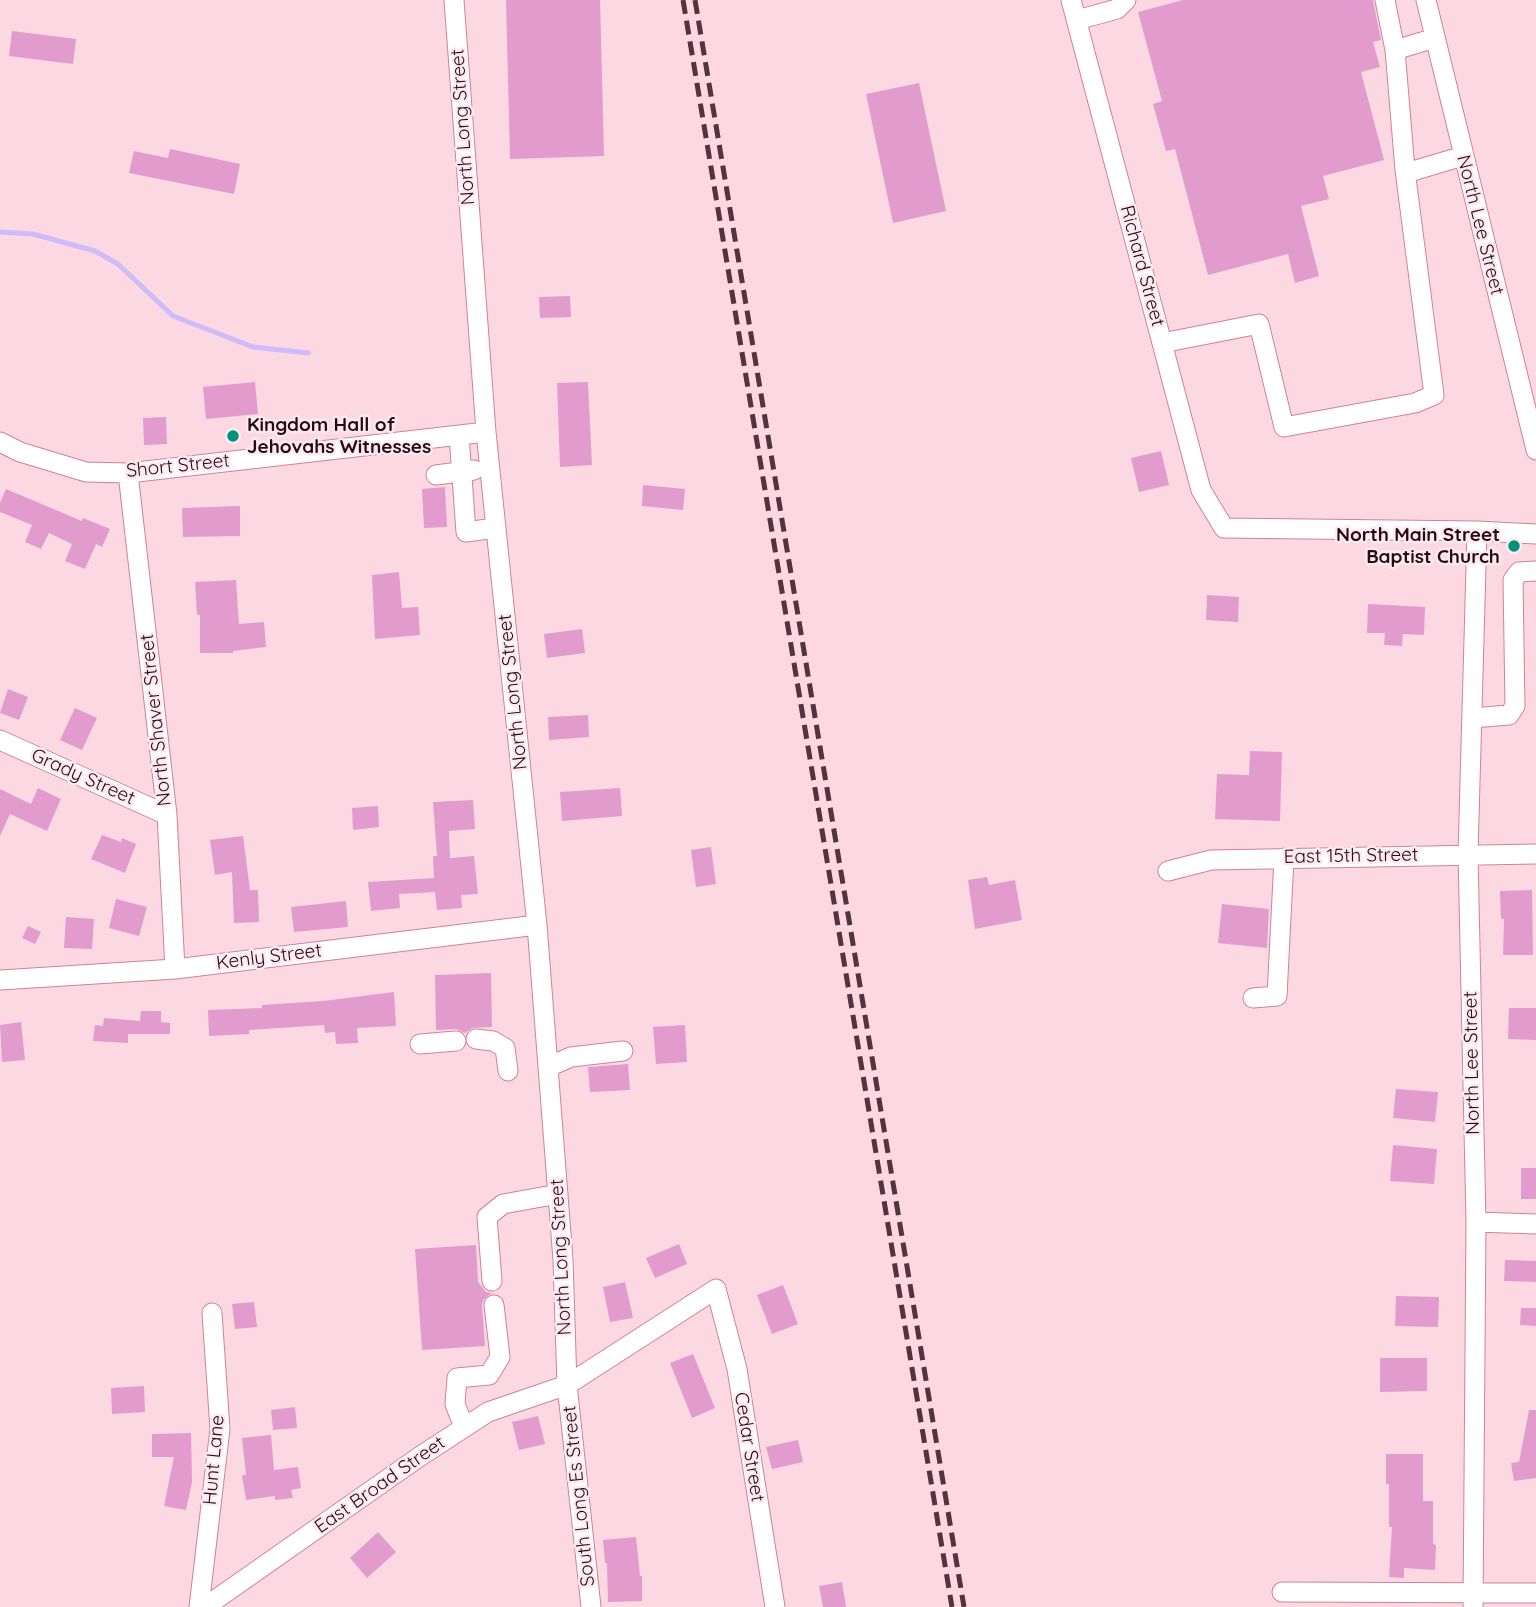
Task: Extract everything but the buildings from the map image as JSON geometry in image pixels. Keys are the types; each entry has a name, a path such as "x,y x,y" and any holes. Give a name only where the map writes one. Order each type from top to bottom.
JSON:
{"street":[{"name":"North Long Street","path":"454,0 489,468 537,925 558,1194 567,1385"},
{"name":"Richard Street","path":"1071,0 1201,490 1224,527 1478,531"},
{"path":"1077,20 1116,9 1126,0"},
{"path":"1162,343 1259,324 1284,427 1415,403 1434,395 1406,173 1395,50 1385,0"},
{"name":"North Lee Street","path":"1426,0 1463,156 1530,397 1536,450"},
{"path":"1395,50 1435,38"},
{"path":"1406,173 1463,156"},
{"name":"Short Street","path":"0,442 20,452 86,472 128,473 486,432"},
{"path":"459,435 466,533 495,528"},
{"path":"436,475 489,468"},
{"name":"North Shaver Street","path":"128,473 167,814 175,969"},
{"path":"1478,531 1536,534"},
{"name":"North Lee Street","path":"1472,1601 1476,1222 1468,853 1478,531"},
{"path":"1472,718 1508,715 1515,706 1513,580 1519,572 1536,572"},
{"name":"Grady Street","path":"0,740 167,814"},
{"name":"East 15th Street","path":"1168,871 1211,860 1468,853 1536,854"},
{"path":"1253,998 1277,996 1284,858"},
{"name":"Kenly Street","path":"0,980 175,969 537,925"},
{"path":"420,1044 466,1040 493,1041 506,1048 508,1070"},
{"path":"548,1067 571,1057 623,1051"},
{"path":"492,1281 487,1217 503,1203 558,1194"},
{"path":"1476,1222 1536,1224"},
{"name":"East Broad Street","path":"205,1607 488,1412 567,1385 716,1289"},
{"name":"Cedar Street","path":"716,1289 737,1369 775,1607"},
{"path":"464,1427 455,1404 457,1378 489,1375 500,1357 494,1305"},
{"name":"Hunt Lane","path":"199,1607 220,1429 212,1313"},
{"name":"South Long Es Street","path":"567,1385 591,1607"},
{"path":"1282,1592 1472,1601 1536,1593"}],"waterway":[{"path":"0,232 33,234 95,251 118,264 173,316 253,347 308,353"}],"railway":[{"path":"683,0 952,1607"},
{"path":"695,0 964,1607"}],"place":[{"name":"Kingdom Hall of Jehovahs Witnesses","path":"233,436"},
{"name":"North Main Street Baptist Church","path":"1514,546"}]}
